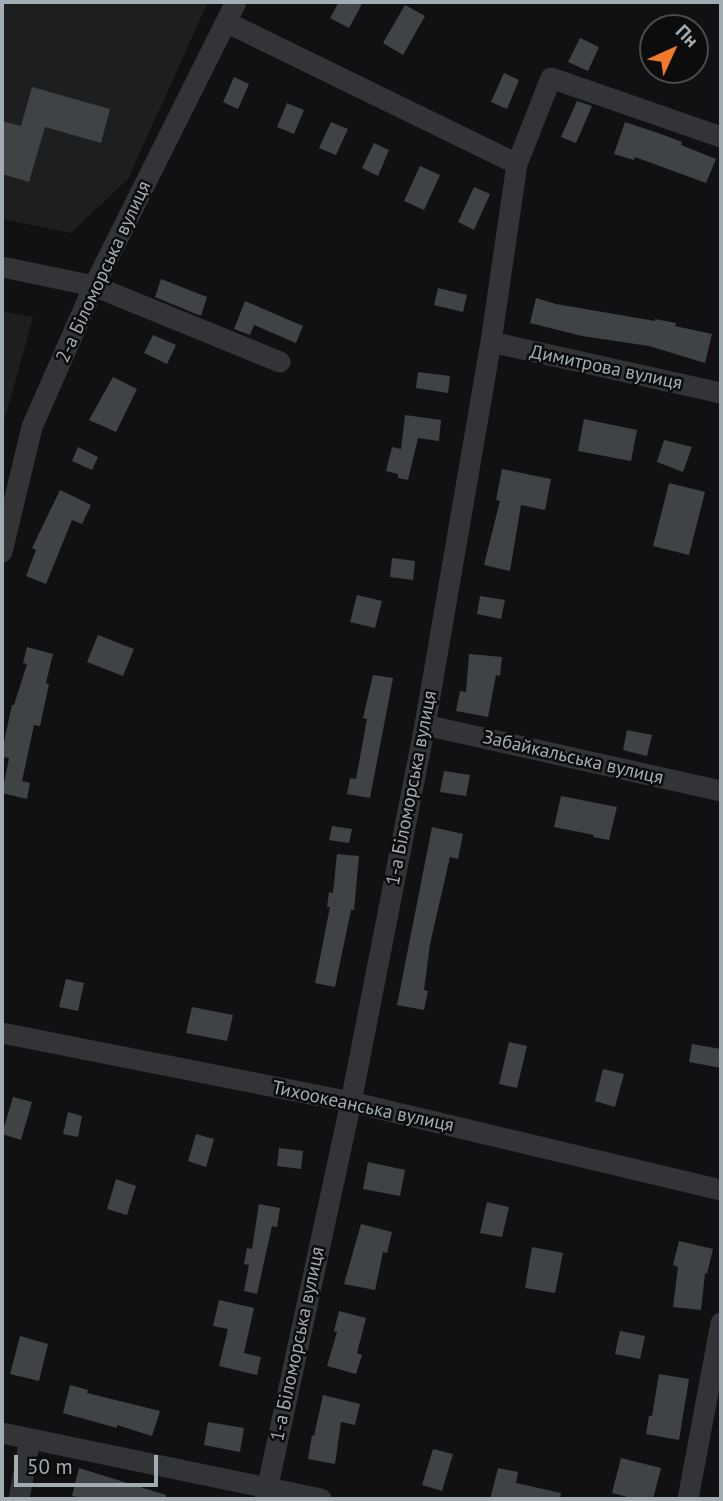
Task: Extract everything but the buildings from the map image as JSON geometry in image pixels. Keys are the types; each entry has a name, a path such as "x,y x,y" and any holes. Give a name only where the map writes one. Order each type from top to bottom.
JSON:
{"street":[{"name":"2-а Біломорська вулиця","path":"2,552 32,427 94,286 236,2"},
{"path":"226,22 517,164"},
{"name":"1-а Біломорська вулиця","path":"266,1493 351,1102 425,725 491,342 517,164 551,78 721,137"},
{"path":"2,267 94,286 280,362"},
{"name":"Димитрова вулиця","path":"491,342 721,393"},
{"name":"Забайкальська вулиця","path":"425,725 721,791"},
{"name":"Тихоокеанська вулиця","path":"2,1033 351,1102 721,1191"},
{"path":"688,1499 721,1323"},
{"path":"2,1433 266,1493 321,1499"},
{"path":"19,1499 30,1439"}],"shaded area":[{"path":"2,2 208,2 128,179 71,233 2,219"},
{"path":"2,311 33,317 2,429"}]}
